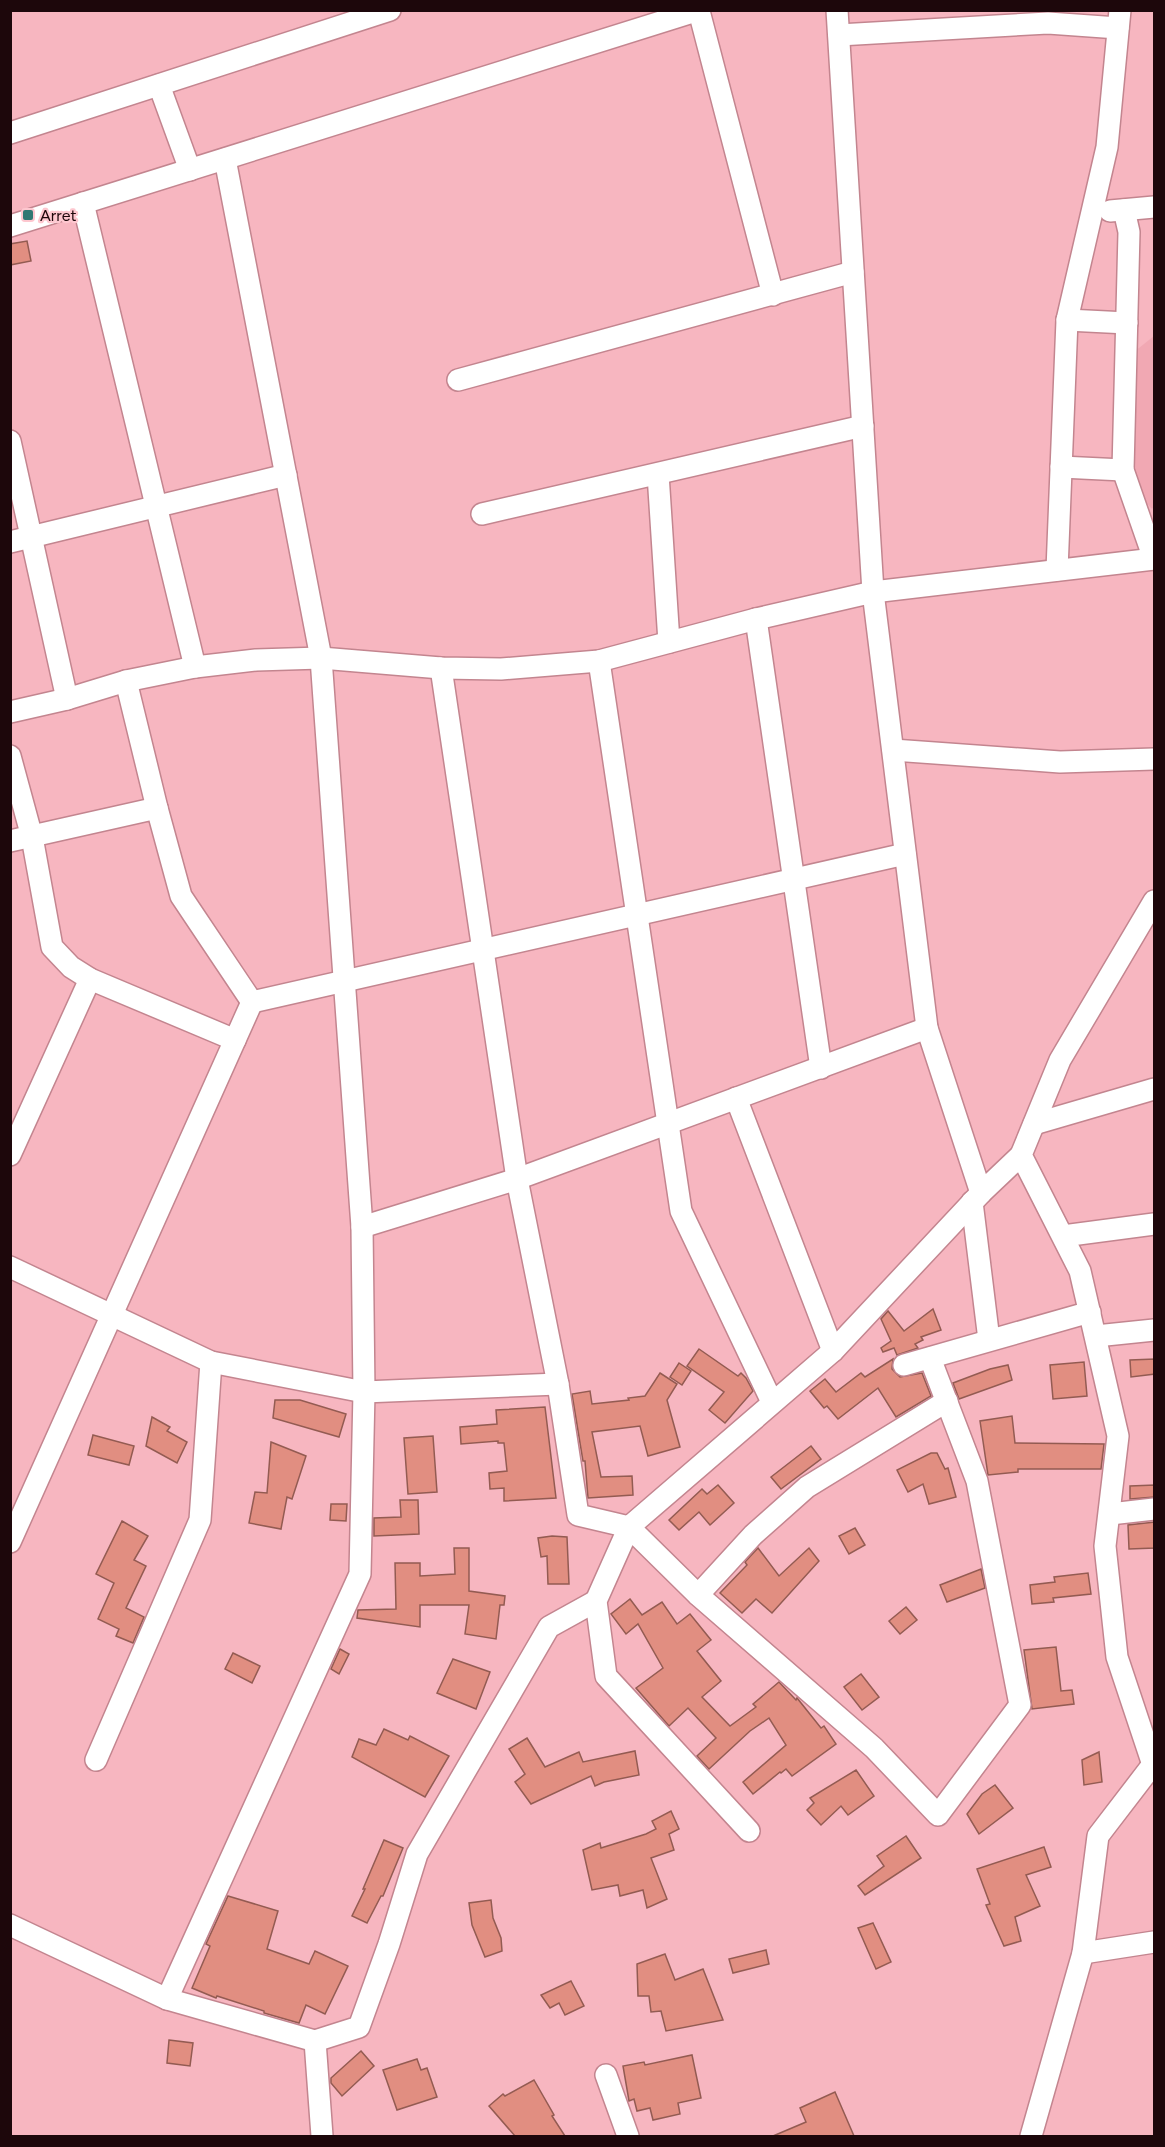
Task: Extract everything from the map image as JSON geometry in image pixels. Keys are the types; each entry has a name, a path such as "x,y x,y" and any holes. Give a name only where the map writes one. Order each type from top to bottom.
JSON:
{"street":[{"path":"10,133 390,10"},
{"path":"837,10 873,592 927,1028 977,1197 989,1341"},
{"path":"10,226 699,11 773,295"},
{"path":"839,35 1119,19 1107,147 1067,320 1057,570"},
{"path":"159,85 190,170"},
{"path":"167,1999 360,1574 364,1392 362,1227 321,658 225,159"},
{"path":"83,203 195,668"},
{"path":"1091,213 1155,207"},
{"path":"10,712 67,699 126,681 195,668 256,660 321,658 441,668 501,669 599,661 756,619 873,592 1155,559 1123,470 1130,232 1124,210"},
{"path":"458,380 854,272"},
{"path":"1067,320 1127,323"},
{"path":"482,514 863,426"},
{"path":"10,441 67,699"},
{"path":"1061,467 1123,470"},
{"path":"658,474 669,642"},
{"path":"10,542 286,476"},
{"path":"756,619 820,1068"},
{"path":"599,661 681,1211 772,1402"},
{"path":"441,668 517,1179 558,1384 578,1515 629,1527 698,1595 874,1748 938,1815 1020,1705 977,1481 930,1358"},
{"path":"126,681 181,897 252,1002"},
{"path":"893,750 1060,762 1155,759"},
{"path":"10,756 32,837 52,947 72,967 90,979 235,1040"},
{"path":"10,841 157,808"},
{"path":"252,1002 905,854"},
{"path":"749,1831 606,1676 596,1601 629,1527 833,1351 977,1197 1021,1155 1060,1060 1155,901"},
{"path":"10,1155 90,979"},
{"path":"10,1542 252,1002"},
{"path":"362,1227 517,1179 927,1028"},
{"path":"1034,1124 1155,1089"},
{"path":"736,1098 833,1351"},
{"path":"1021,1155 1080,1271 1118,1436 1105,1546 1117,1657 1154,1764 1098,1836 1083,1953 1031,2136"},
{"path":"1063,1236 1155,1224"},
{"path":"10,1267 211,1362 364,1392 558,1384"},
{"path":"904,1365 1090,1311"},
{"path":"1096,1336 1155,1330"},
{"path":"96,1760 200,1520 211,1362"},
{"path":"698,1595 753,1535 807,1487 947,1401"},
{"path":"1110,1514 1155,1509"},
{"path":"13,1934 167,1999 315,2042 358,2027 389,1944 417,1854 549,1627 596,1601"},
{"path":"1083,1953 1155,1942"},
{"path":"315,2042 322,2136"},
{"path":"606,2075 628,2136"}],"shaded area":[{"path":"1154,336 1154,506 1152,509 1133,488 1129,356"}],"building":[{"path":"27,241 31,261 10,265 10,244"},
{"path":"933,1309 941,1330 921,1337 923,1340 915,1344 918,1348 897,1355 894,1348 883,1352 881,1348 891,1341 881,1319 888,1311 904,1331"},
{"path":"699,1349 738,1376 741,1373 753,1391 725,1423 709,1410 724,1392 687,1366"},
{"path":"893,1359 892,1369 900,1377 922,1373 931,1396 896,1417 878,1388 838,1419 827,1406 824,1408 810,1391 825,1379 836,1392 861,1373 865,1377"},
{"path":"1155,1359 1155,1374 1131,1377 1130,1360"},
{"path":"1084,1362 1087,1396 1053,1399 1050,1365"},
{"path":"679,1363 691,1371 682,1385 670,1377"},
{"path":"1008,1365 1012,1380 959,1399 953,1383"},
{"path":"660,1373 677,1384 667,1400 680,1447 648,1456 640,1426 592,1432 601,1477 632,1476 633,1495 588,1498 585,1461 583,1461 572,1394 590,1391 592,1404 629,1400 628,1398 645,1396"},
{"path":"275,1400 300,1400 346,1414 339,1437 273,1418"},
{"path":"545,1407 556,1498 504,1501 504,1488 490,1489 489,1473 507,1471 504,1443 498,1443 498,1441 461,1444 460,1427 497,1424 496,1410"},
{"path":"1012,1416 1015,1443 1104,1444 1101,1469 1018,1469 1018,1472 988,1475 980,1421"},
{"path":"152,1417 170,1427 167,1431 187,1442 177,1463 146,1446"},
{"path":"93,1435 134,1446 129,1465 88,1455"},
{"path":"433,1436 437,1492 408,1494 404,1438"},
{"path":"271,1442 306,1456 292,1499 287,1497 281,1529 249,1523 255,1492 267,1493"},
{"path":"811,1446 821,1459 781,1489 771,1477"},
{"path":"931,1453 937,1453 945,1469 948,1468 956,1497 929,1504 923,1484 908,1492 897,1470"},
{"path":"718,1485 734,1503 710,1525 699,1512 679,1530 669,1520 702,1489 707,1494"},
{"path":"1155,1485 1155,1497 1130,1499 1130,1486"},
{"path":"400,1500 418,1500 419,1534 374,1536 374,1518 401,1517"},
{"path":"331,1504 347,1504 346,1521 330,1520"},
{"path":"122,1521 148,1536 134,1560 146,1566 126,1608 144,1617 133,1643 116,1636 119,1629 98,1619 114,1583 96,1574"},
{"path":"1155,1522 1155,1548 1129,1549 1128,1525"},
{"path":"855,1528 865,1545 849,1554 839,1536"},
{"path":"567,1537 569,1584 548,1584 547,1556 541,1557 538,1538"},
{"path":"454,1548 469,1548 469,1591 505,1596 504,1605 500,1605 496,1639 465,1634 469,1605 420,1605 420,1627 357,1618 358,1610 396,1609 395,1563 420,1563 420,1576 455,1574"},
{"path":"758,1548 779,1576 809,1548 819,1561 772,1613 756,1599 742,1613 720,1593 747,1565 745,1562"},
{"path":"981,1569 985,1588 947,1602 940,1585"},
{"path":"1088,1573 1091,1594 1053,1598 1054,1602 1032,1604 1030,1585 1055,1582 1054,1577"},
{"path":"630,1599 642,1615 662,1602 677,1624 690,1614 711,1640 697,1651 721,1681 702,1697 730,1726 756,1707 753,1704 779,1682 796,1700 797,1698 821,1728 824,1726 836,1744 792,1776 786,1769 780,1772 753,1794 743,1782 786,1745 769,1718 750,1731 709,1769 697,1756 716,1738 688,1708 669,1726 636,1688 663,1668 638,1624 626,1634 611,1614"},
{"path":"906,1607 917,1620 900,1634 889,1621"},
{"path":"1056,1647 1061,1691 1072,1690 1074,1704 1032,1709 1024,1650"},
{"path":"340,1649 349,1654 339,1674 331,1669"},
{"path":"233,1653 260,1666 252,1683 225,1669"},
{"path":"453,1659 490,1672 476,1709 437,1693"},
{"path":"861,1674 879,1697 862,1710 844,1687"},
{"path":"384,1729 408,1740 410,1736 449,1756 425,1797 352,1757 359,1739 376,1745"},
{"path":"527,1738 545,1767 579,1752 583,1762 635,1751 639,1775 595,1786 591,1776 531,1804 515,1782 525,1774 509,1749"},
{"path":"1099,1752 1102,1782 1084,1785 1082,1760"},
{"path":"856,1770 874,1796 848,1815 841,1806 821,1825 807,1810 814,1803 810,1798"},
{"path":"995,1785 1013,1808 979,1834 967,1814 982,1794"},
{"path":"671,1811 679,1829 669,1834 674,1850 651,1858 667,1899 647,1908 643,1890 620,1896 618,1885 592,1890 583,1850 600,1843 601,1848 646,1834 656,1829 652,1821"},
{"path":"906,1836 921,1858 865,1895 858,1886 884,1866 877,1856"},
{"path":"384,1840 403,1848 383,1896 367,1923 352,1916"},
{"path":"1044,1847 1051,1867 1026,1875 1040,1906 1015,1917 1021,1941 1004,1946 986,1905 990,1904 977,1869"},
{"path":"228,1896 278,1911 267,1949 309,1964 315,1951 348,1966 325,2014 306,2005 299,2023 217,1996 216,1998 192,1988 210,1946 206,1944"},
{"path":"491,1900 493,1918 501,1938 502,1951 485,1957 472,1925 469,1903"},
{"path":"873,1923 891,1962 876,1969 858,1928"},
{"path":"766,1950 769,1964 733,1973 729,1959"},
{"path":"665,1954 675,1980 703,1969 723,2020 666,2031 661,2011 651,2012 649,1996 638,1996 637,1964"},
{"path":"571,1981 584,2006 565,2015 559,2003 550,2008 541,1995"},
{"path":"169,2040 193,2043 190,2066 167,2063"},
{"path":"361,2051 374,2066 342,2096 331,2083 331,2078"},
{"path":"692,2055 701,2098 678,2103 680,2114 653,2120 650,2108 637,2111 634,2099 629,2101 623,2066 644,2062 645,2065"},
{"path":"417,2059 421,2070 427,2068 437,2097 397,2110 383,2070"},
{"path":"534,2080 565,2136 515,2136 489,2106 503,2094 505,2096"},
{"path":"835,2092 854,2136 773,2136 806,2122 800,2108"}],"place":[{"name":"Arret","path":"28,215"}]}
